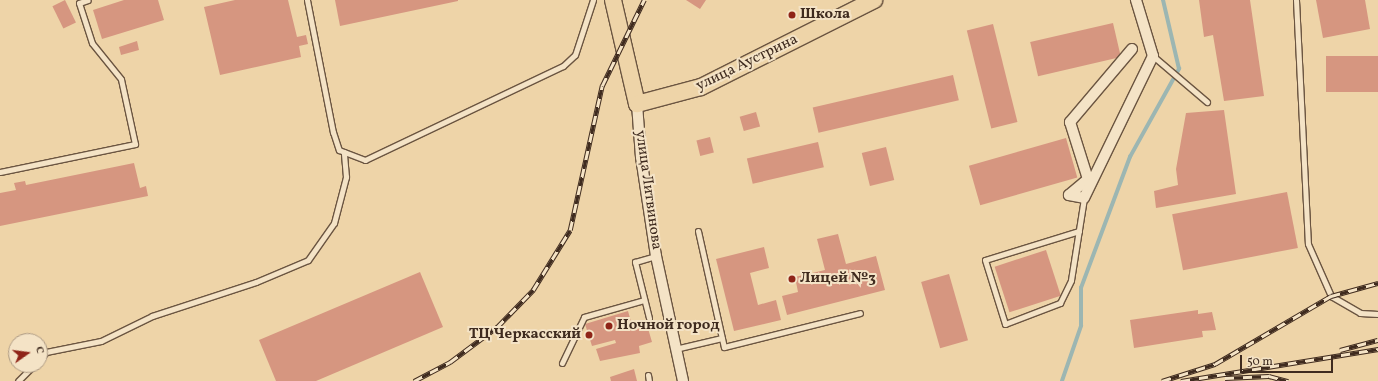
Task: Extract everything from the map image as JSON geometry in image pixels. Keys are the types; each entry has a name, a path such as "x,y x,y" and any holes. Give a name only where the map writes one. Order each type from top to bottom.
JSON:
{"main road":[{"name":"улица Литвинова","path":"613,0 637,104"},
{"name":"улица Аустрина","path":"637,104 701,87 874,0"}],"street":[{"path":"1132,50 1070,122 1088,179 1068,195 1084,198 1153,56 1136,0"},
{"name":"улица Литвинова","path":"637,104 641,157 656,256 683,381"}],"lane":[{"path":"0,172 135,144 121,80 92,43 81,10 79,3 88,0"},
{"path":"307,0 333,132 339,150 365,160 563,66 575,56 593,0"},
{"path":"1296,0 1308,244 1331,296 1360,313 1378,314"},
{"path":"1153,56 1207,102"},
{"path":"48,352 101,341 152,316 256,282 308,260 334,223 346,177 344,152"},
{"path":"1079,231 1072,233 1028,246 985,260 1005,324 1060,303 1071,280 1072,272 1078,235 1079,228 1084,198"},
{"path":"698,231 724,346 860,313"},
{"path":"649,318 635,262 656,256"},
{"path":"562,363 584,317 644,300"},
{"path":"675,349 722,338"},
{"path":"18,381 26,373"}],"building":[{"path":"65,0 76,22 63,29 52,6"},
{"path":"124,0 158,0 164,20 102,39 93,10"},
{"path":"235,0 288,0 297,37 306,35 308,44 299,46 301,57 220,75 204,7"},
{"path":"335,0 458,0 458,1 340,26"},
{"path":"686,0 706,0 700,9"},
{"path":"1199,0 1250,0 1264,96 1224,101 1213,35 1204,37"},
{"path":"1316,0 1365,0 1370,29 1323,38"},
{"path":"1113,23 1121,57 1038,76 1030,42"},
{"path":"993,24 1017,122 991,129 967,31"},
{"path":"137,41 139,50 121,55 119,47"},
{"path":"1326,56 1378,56 1378,92 1326,92"},
{"path":"953,75 959,100 819,133 813,107"},
{"path":"1224,110 1236,194 1156,208 1154,191 1178,185 1176,169 1186,113"},
{"path":"756,112 760,126 744,131 740,117"},
{"path":"710,137 714,153 700,156 696,140"},
{"path":"1066,138 1077,177 980,205 969,166"},
{"path":"818,142 824,167 753,184 747,158"},
{"path":"886,147 894,180 870,186 862,153"},
{"path":"134,163 140,188 146,186 148,196 0,226 0,193 16,190 14,183 25,181 26,185"},
{"path":"1287,192 1298,248 1183,270 1172,214"},
{"path":"838,234 846,264 876,256 885,290 787,315 782,296 798,292 795,277 825,270 817,239"},
{"path":"764,247 769,268 750,273 758,305 776,300 781,320 734,331 716,259"},
{"path":"1046,250 1061,296 1009,312 995,267"},
{"path":"420,272 443,327 316,381 276,381 259,340"},
{"path":"949,274 968,340 940,348 921,282"},
{"path":"1198,310 1198,314 1212,312 1216,330 1202,331 1203,337 1134,348 1130,320"},
{"path":"628,311 633,329 647,325 652,342 639,346 640,353 600,361 596,349 616,343 615,340 592,346 585,324"},
{"path":"634,369 637,381 611,381 610,377"}],"waterway":[{"path":"1062,381 1081,326 1081,288 1130,157 1179,69 1163,0"}],"railway":[{"path":"414,381 450,362 497,327 533,290 570,230 602,86 644,0"},
{"path":"1162,381 1215,364 1331,296 1378,283"},
{"path":"1340,350 1378,340"},
{"path":"1181,381 1378,349"},
{"path":"1225,378 1269,376 1288,381"}],"place":[{"name":"Школа","path":"792,15"},
{"name":"Лицей №3","path":"792,279"},
{"name":"Ночной город","path":"609,326"},
{"name":"ТЦ Черкасский","path":"589,335"}]}
